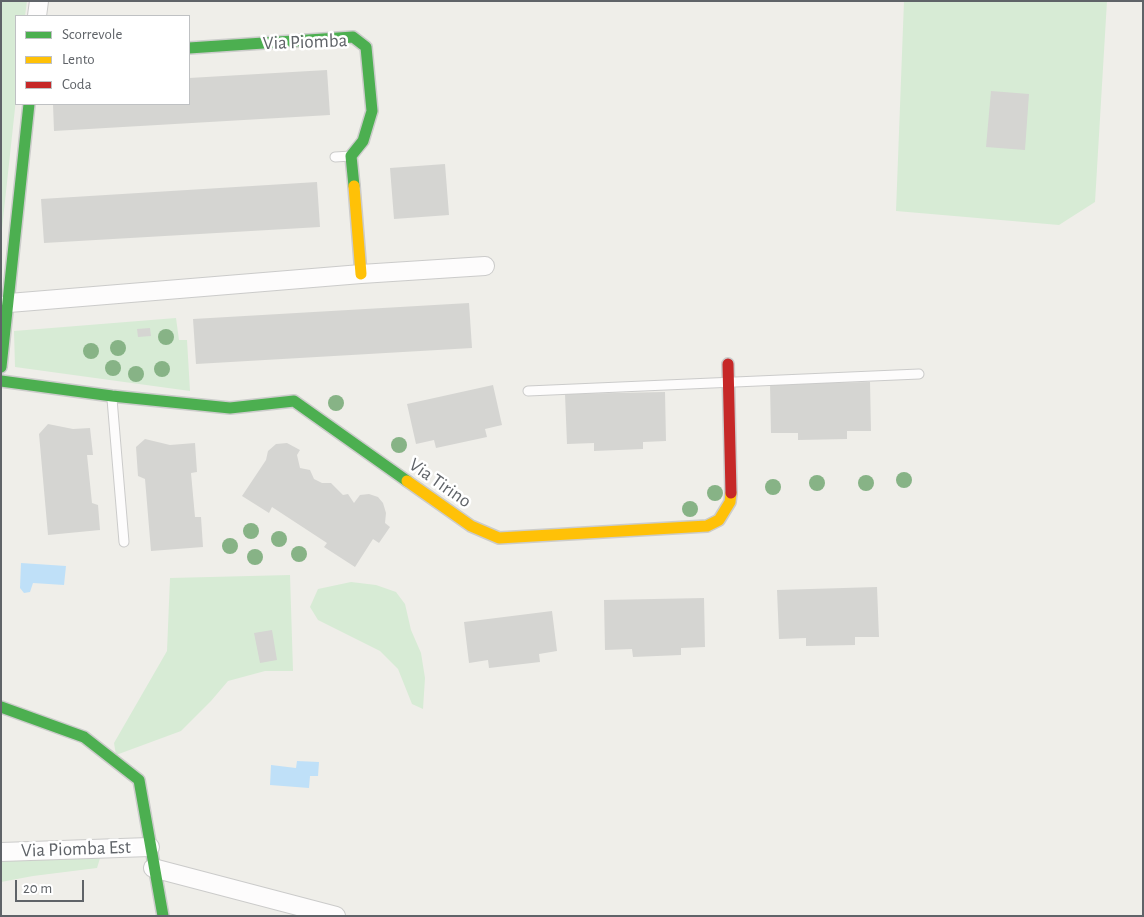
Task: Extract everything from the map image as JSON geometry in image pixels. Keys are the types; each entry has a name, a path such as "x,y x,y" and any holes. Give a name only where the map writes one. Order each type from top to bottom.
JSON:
{"street":[{"path":"37,15 38,1"},
{"name":"Via Piomba","path":"190,48 353,37 366,48 372,110 364,141 351,156"},
{"path":"1,367 29,105"},
{"path":"351,156 361,274"},
{"path":"9,304 361,274 485,266"},
{"name":"Via Tirino","path":"1,381 112,396 230,408 294,401 471,526 499,538 707,526 719,520 730,502 731,492 728,364"},
{"path":"1,707 84,737 139,780 153,868 163,916"},
{"name":"Via Piomba Est","path":"1,852 150,847"},
{"path":"153,868 336,916"}],"lane":[{"path":"335,157 351,156"},
{"path":"528,391 919,374"},
{"path":"112,396 124,542"}],"green space":[{"path":"1,1 27,1 25,15 15,15 15,105 1,238"},
{"path":"904,1 1107,1 1095,202 1059,225 896,211"},
{"path":"176,318 179,340 187,340 190,391 15,367 14,331"},
{"path":"290,575 293,671 265,671 228,681 181,731 116,755 114,743 167,651 170,578"},
{"path":"351,582 376,585 396,592 405,604 411,630 421,653 425,678 423,709 412,704 398,669 380,651 318,620 310,607 318,589"},
{"path":"101,855 97,868 1,882 1,859"}],"water":[{"path":"21,563 66,566 64,585 33,583 30,592 24,593 20,588"},
{"path":"297,761 319,762 318,776 310,776 309,788 270,785 271,765 296,768"}],"building":[{"path":"327,70 330,115 54,131 53,105 190,105 190,78"},
{"path":"991,91 1029,94 1025,150 986,147"},
{"path":"445,164 449,215 394,219 390,168"},
{"path":"317,182 320,227 44,243 41,199"},
{"path":"469,303 472,348 196,364 193,319"},
{"path":"150,328 151,336 138,337 137,329"},
{"path":"870,382 871,431 847,431 847,439 798,440 798,433 771,433 770,384"},
{"path":"493,385 502,425 485,429 487,437 436,448 434,440 416,444 407,404"},
{"path":"665,392 666,441 643,442 643,449 594,451 594,443 567,444 565,394"},
{"path":"48,424 73,429 90,428 93,455 87,455 92,503 98,505 100,530 48,535 39,434"},
{"path":"145,439 170,445 195,443 197,472 191,473 195,517 201,517 203,547 151,551 145,479 138,476 136,447"},
{"path":"287,443 300,450 297,455 300,468 310,470 314,479 322,483 331,483 343,495 348,494 354,503 360,495 369,494 378,497 383,503 386,513 385,523 390,527 379,543 373,539 355,567 324,547 327,543 272,507 269,513 242,496 266,460 268,451 276,444"},
{"path":"877,587 879,637 855,637 855,645 806,646 806,638 779,639 777,590"},
{"path":"704,598 705,647 681,648 681,655 633,657 632,649 605,650 604,600"},
{"path":"552,611 557,651 539,654 540,662 489,668 488,660 469,663 464,622"},
{"path":"272,630 277,660 260,663 254,633"}],"traffic: fast":[{"path":"190,48 353,37 366,47 372,111 363,141 351,156 354,186"},
{"path":"1,367 29,105"},
{"path":"1,381 112,396 230,408 294,401 407,481"},
{"path":"1,707 84,737 139,780 163,916"}],"traffic: slow":[{"path":"354,186 361,274"},
{"path":"407,481 471,526 499,538 707,526 719,520 730,502 731,493"}],"traffic: jam":[{"path":"728,364 731,493"}]}
